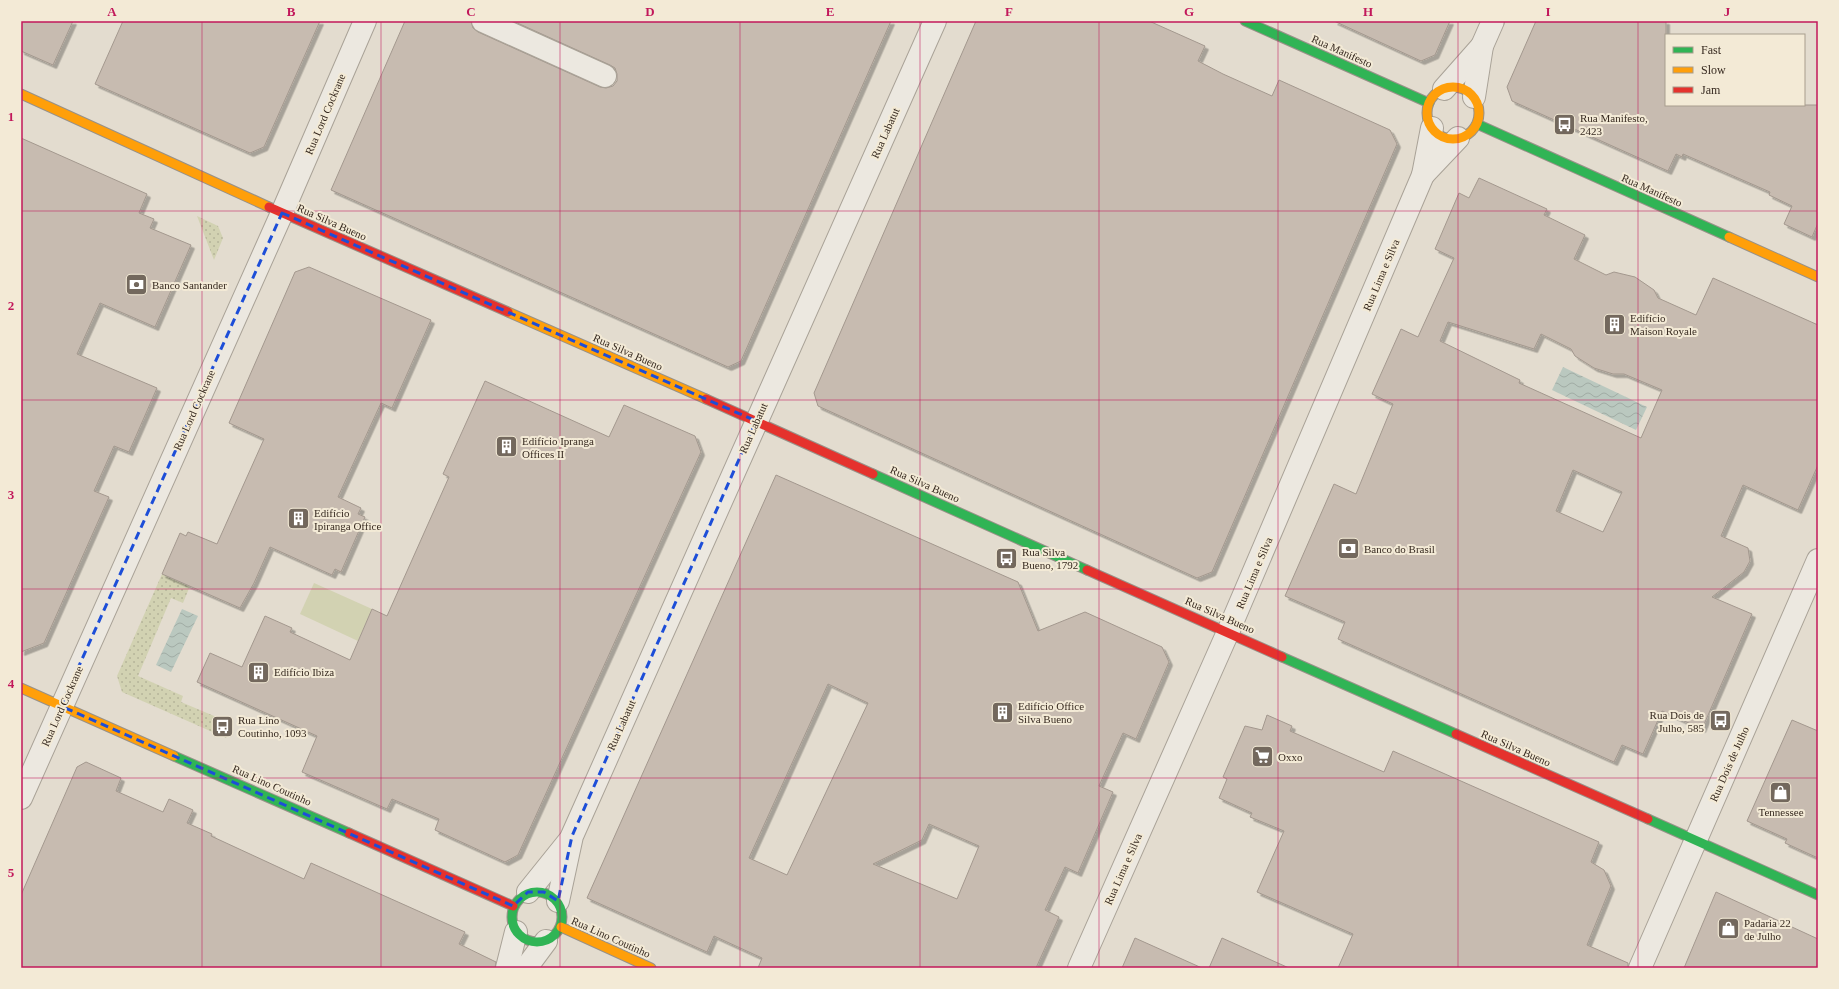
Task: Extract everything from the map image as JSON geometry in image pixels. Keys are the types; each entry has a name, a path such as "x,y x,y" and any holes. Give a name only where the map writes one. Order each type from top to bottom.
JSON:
{"main road":[{"name":"Rua Manifesto","path":"1245,21 1436,96"},
{"path":"1452,86 1468,91 1474,97 1479,110 1477,124 1466,136 1458,138 1444,137 1432,128 1427,111 1436,96 1452,86"},
{"name":"Rua Silva Bueno","path":"21,94 282,213 756,421 1818,895"},
{"name":"Rua Manifesto","path":"1477,124 1818,278"},
{"name":"Rua Lino Coutinho","path":"21,688 521,899"},
{"path":"544,892 558,901 563,914 554,934 529,942 516,932 511,919 521,899 544,892"},
{"name":"Rua Lino Coutinho","path":"554,934 651,968"}],"street":[{"name":"Rua Lord Cockrane","path":"21,798 282,213 364,21"},
{"path":"483,21 605,76"},
{"name":"Rua Labatut","path":"558,901 572,836 935,21"},
{"path":"1474,97 1482,46 1493,21"},
{"path":"1436,96 1482,46"},
{"name":"Rua Lima e Silva","path":"1079,968 1228,632 1423,175 1432,128"},
{"name":"Rua Lima e Silva","path":"1423,175 1458,138"},
{"name":"Rua Dois de Julho","path":"1640,968 1818,560"},
{"name":"Rua Labatut","path":"521,899 572,836"},
{"path":"507,968 516,932"},
{"path":"526,968 554,934"}],"highlighted area":[{"path":"282,213 756,421 572,836 558,901 544,892 528,892 513,906 61,706"}],"green space":[{"path":"197,216 218,226 223,238 214,260"},
{"path":"162,574 190,586 183,603 171,598 138,676 183,696 181,702 233,724 226,738 122,692 117,676"},
{"path":"314,583 372,609 358,641 300,614"}],"water":[{"path":"1563,367 1647,407 1636,430 1552,390"},
{"path":"182,609 198,616 171,672 156,665"}],"building":[{"path":"21,21 73,21 53,65 21,51"},
{"path":"123,21 320,21 264,147 250,153 95,84"},
{"path":"405,21 471,21 473,28 478,32 600,87 606,88 613,86 617,81 615,68 513,21 891,21 741,361 728,367 331,190"},
{"path":"976,21 1149,21 1205,46 1198,61 1223,74 1272,96 1279,80 1390,130 1397,144 1212,572 1197,578 818,406 814,393"},
{"path":"1334,21 1450,21 1435,55 1421,61"},
{"path":"1536,21 1666,21 1665,106 1818,105 1818,223 1812,237 1784,224 1792,206 1769,195 1770,192 1683,154 1682,157 1676,154 1668,171 1512,101 1507,87"},
{"path":"21,138 147,194 139,213 154,219 150,228 191,245 155,327 100,303 77,354 157,388 129,452 114,446 94,491 109,497 44,643 21,652"},
{"path":"1479,178 1547,209 1544,215 1585,235 1574,259 1606,275 1614,272 1635,277 1654,290 1658,298 1696,315 1713,278 1818,325 1818,465 1798,510 1743,485 1721,536 1748,548 1750,561 1744,572 1712,597 1752,614 1702,729 1662,711 1643,754 1622,745 1614,762 1338,639 1345,622 1285,596 1334,484 1356,494 1393,404 1372,394 1401,329 1418,337 1454,258 1435,249 1459,193 1469,198","holes":["1448,322 1534,349 1541,334 1571,349 1575,356 1594,368 1613,374 1624,374 1662,390 1641,438 1519,383 1520,380 1440,341","1573,470 1622,492 1603,532 1556,511"]},
{"path":"309,267 431,320 392,408 381,403 338,497 361,508 358,514 365,517 341,572 335,569 332,575 270,547 254,583 240,608 162,574 180,533 186,536 188,532 217,544 264,439 229,423 295,272"},
{"path":"485,381 609,437 624,405 695,436 701,452 518,855 505,862 435,830 439,819 392,799 387,809 302,772 317,736 197,682 210,653 242,667 265,616 292,628 290,632 350,660 372,609 387,616 449,477 443,474"},
{"path":"776,475 1018,582 1038,631 1085,612 1162,647 1169,662 1136,739 1123,733 1099,786 1113,792 1078,873 1065,867 1045,910 1059,917 1036,968 758,968 762,958 714,936 707,952 587,898","holes":["828,684 868,703 787,875 749,858","929,824 979,846 957,899 873,864 922,840"]},
{"path":"1267,715 1292,726 1290,731 1384,772 1393,751 1599,842 1591,862 1604,870 1611,886 1587,945 1628,963 1628,968 1338,968 1353,934 1257,892 1284,831 1250,817 1252,813 1219,798 1227,779 1223,777 1245,726 1262,730"},
{"name":"Tennessee","path":"1792,720 1818,731 1818,858 1785,843 1787,839 1747,821"},
{"path":"86,762 121,778 116,791 163,812 169,799 193,810 187,823 212,834 211,836 304,879 311,863 465,932 459,944 496,962 495,968 21,968 21,895 77,767"},
{"path":"1716,892 1818,939 1818,968 1684,968"},
{"path":"1135,938 1202,968 1122,968"},
{"path":"1222,938 1289,968 1209,968"}],"traffic: fast":[{"path":"1245,21 1429,103"},
{"path":"1477,124 1729,237"},
{"path":"873,474 1087,570"},
{"path":"1282,657 1456,734"},
{"path":"174,756 349,833"},
{"path":"1648,819 1818,895"},
{"path":"532,892 542,892 555,899 562,912 562,917 562,922 555,935 542,942 532,942 523,938 516,931 512,922 512,912 516,903 523,896 532,892"}],"traffic: slow":[{"path":"1453,87 1467,91 1475,99 1479,113 1475,127 1467,135 1453,139 1439,135 1431,127 1427,113 1431,99 1439,91 1453,87"},
{"path":"21,94 269,207"},
{"path":"1729,237 1818,277"},
{"path":"508,312 706,399"},
{"path":"21,688 174,756"},
{"path":"561,927 651,968"}],"traffic: jam":[{"path":"269,207 508,312"},
{"path":"706,399 873,474"},
{"path":"1087,570 1282,657"},
{"path":"1456,734 1648,819"},
{"path":"349,833 513,906"}],"place":[{"name":"Rua Manifesto, 2423","path":"1564,124"},
{"name":"Banco Santander","path":"137,285"},
{"name":"Edifício Maison Royale","path":"1615,324"},
{"name":"Edifício Ipranga Offices II","path":"507,447"},
{"name":"Edifício Ipiranga Office","path":"298,519"},
{"name":"Banco do Brasil","path":"1349,549"},
{"name":"Rua Silva Bueno, 1792","path":"1006,558"},
{"name":"Edifício Ibiza","path":"259,672"},
{"name":"Edifício Office Silva Bueno","path":"1003,712"},
{"name":"Rua Dois de Julho, 585","path":"1720,721"},
{"name":"Rua Lino Coutinho, 1093","path":"222,726"},
{"name":"Oxxo","path":"1262,757"},
{"name":"Tennessee","path":"1781,792"},
{"name":"Padaria 22 de Julho","path":"1728,929"}]}
